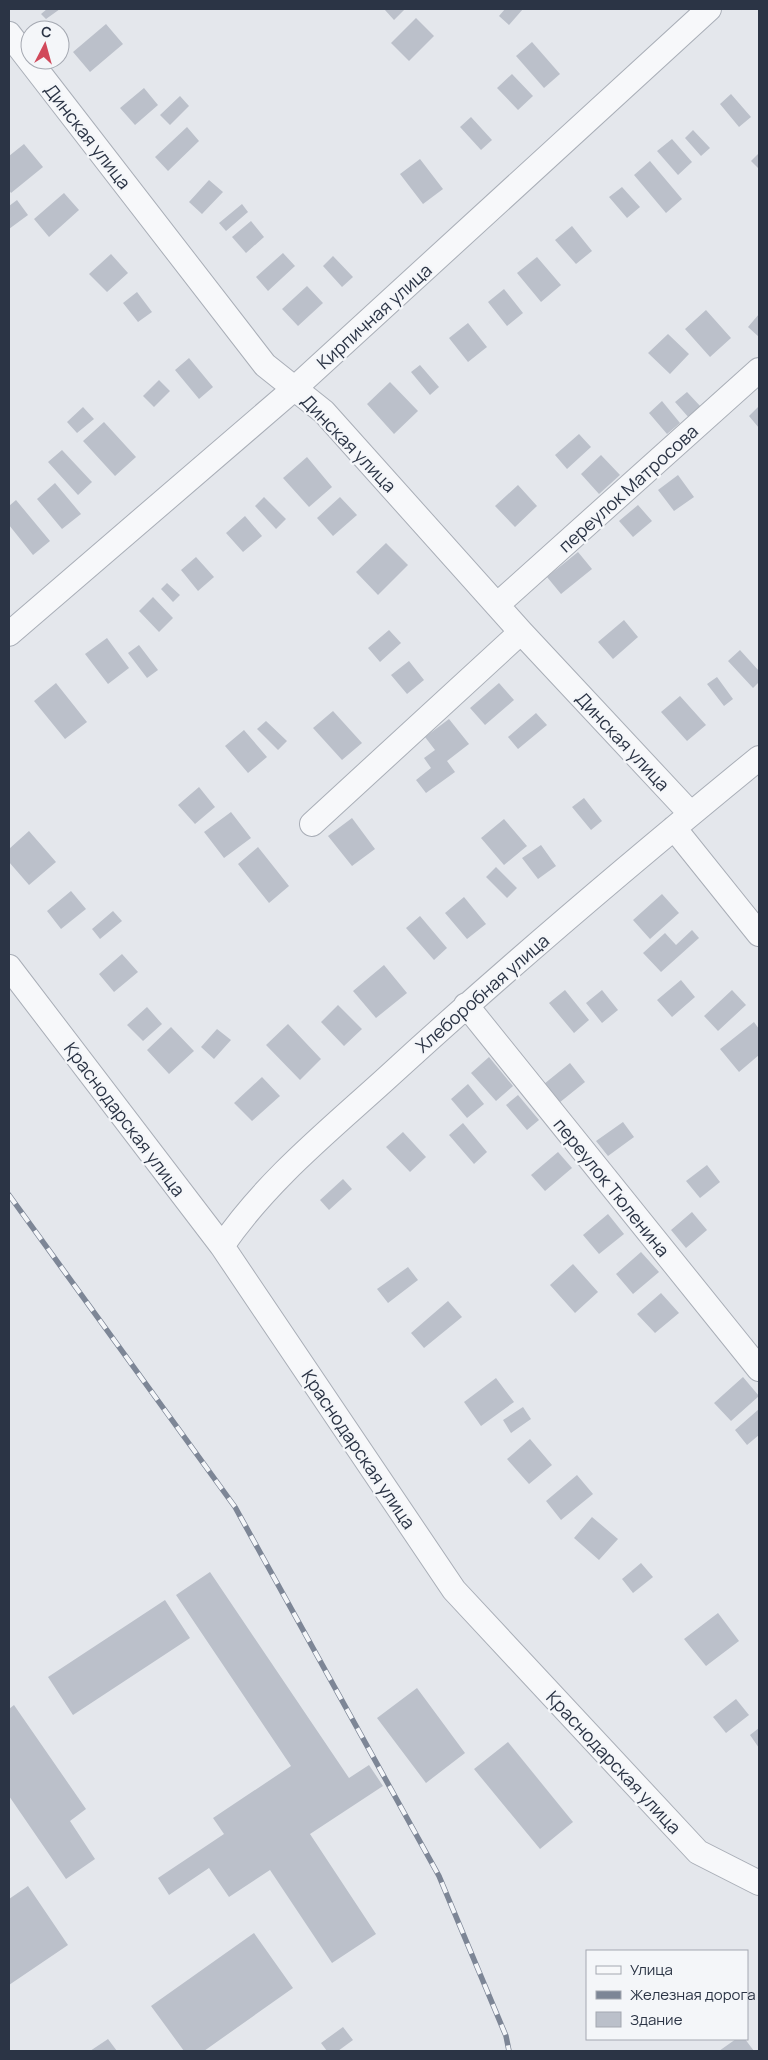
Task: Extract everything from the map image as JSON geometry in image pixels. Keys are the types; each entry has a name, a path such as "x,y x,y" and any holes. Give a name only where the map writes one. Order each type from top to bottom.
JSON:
{"street":[{"name":"Кирпичная улица","path":"9,634 294,388 709,9"},
{"name":"Динская улица","path":"9,34 265,366 324,412 521,632 682,821 759,934"},
{"name":"переулок Матросова","path":"497,605 759,370"},
{"path":"312,824 521,632"},
{"name":"Хлеборобная улица","path":"222,1246 242,1217 292,1165 466,1006 682,821 759,758"},
{"name":"Краснодарская улица","path":"9,967 222,1246 454,1590 698,1852 759,1883"},
{"name":"переулок Тюленина","path":"466,1006 759,1369"}],"building":[{"path":"47,9 60,9 46,19 41,14"},
{"path":"386,9 405,9 394,20"},
{"path":"505,9 523,9 509,25 499,16"},
{"path":"416,18 434,36 409,61 391,43"},
{"path":"106,24 123,44 90,72 73,52"},
{"path":"532,42 560,74 544,88 516,56"},
{"path":"512,74 533,96 518,110 497,88"},
{"path":"144,88 158,105 135,125 120,108"},
{"path":"731,94 751,117 739,127 720,104"},
{"path":"180,96 189,106 170,125 160,115"},
{"path":"471,117 492,140 481,150 460,127"},
{"path":"187,127 199,141 168,171 155,157"},
{"path":"693,130 710,148 701,156 685,138"},
{"path":"672,139 692,162 678,175 657,151"},
{"path":"24,144 43,167 11,193 9,190 9,156"},
{"path":"759,153 759,169 751,161"},
{"path":"420,159 443,189 423,204 400,174"},
{"path":"650,161 682,199 666,213 634,175"},
{"path":"209,180 223,192 202,214 189,202"},
{"path":"622,187 640,207 627,218 609,197"},
{"path":"64,193 79,210 49,237 34,219"},
{"path":"17,200 28,215 9,229 9,206"},
{"path":"242,204 248,212 226,231 219,223"},
{"path":"251,221 264,237 246,253 232,237"},
{"path":"572,226 592,251 576,264 555,240"},
{"path":"283,253 295,266 268,291 256,277"},
{"path":"111,254 128,273 107,292 89,274"},
{"path":"333,256 353,277 342,287 323,266"},
{"path":"537,257 561,285 541,302 517,273"},
{"path":"307,286 323,303 298,326 282,309"},
{"path":"504,289 523,313 507,326 488,302"},
{"path":"137,292 152,312 138,322 123,303"},
{"path":"706,310 731,338 710,357 685,329"},
{"path":"759,314 759,337 748,327"},
{"path":"468,323 487,347 468,362 449,338"},
{"path":"668,334 689,354 670,374 648,353"},
{"path":"189,358 213,387 199,399 175,370"},
{"path":"420,365 439,387 430,395 411,372"},
{"path":"159,380 170,391 154,407 143,396"},
{"path":"390,382 418,411 394,434 367,404"},
{"path":"687,392 702,408 690,419 675,402"},
{"path":"662,401 680,423 667,434 649,413"},
{"path":"759,406 759,428 749,416"},
{"path":"83,407 94,419 77,433 67,422"},
{"path":"104,422 136,457 115,476 83,441"},
{"path":"579,434 591,447 567,469 555,455"},
{"path":"62,450 92,482 78,495 48,462"},
{"path":"601,455 620,475 599,494 581,474"},
{"path":"307,457 332,487 309,507 283,478"},
{"path":"678,475 694,497 674,511 658,490"},
{"path":"55,483 81,514 62,529 37,499"},
{"path":"518,485 537,506 515,527 495,506"},
{"path":"264,497 286,519 276,529 255,506"},
{"path":"340,497 357,515 333,536 317,518"},
{"path":"16,500 50,541 33,555 9,525 9,506"},
{"path":"638,505 652,521 633,537 619,521"},
{"path":"245,516 262,536 243,552 226,533"},
{"path":"386,543 408,565 378,595 356,572"},
{"path":"578,552 592,569 561,594 547,577"},
{"path":"196,557 214,577 198,591 181,570"},
{"path":"167,583 180,595 173,602 161,589"},
{"path":"153,597 173,618 159,632 139,611"},
{"path":"624,620 638,637 613,659 598,642"},
{"path":"389,630 401,643 380,662 368,648"},
{"path":"107,638 129,668 108,684 85,654"},
{"path":"139,645 158,670 147,678 128,653"},
{"path":"740,650 759,671 759,682 753,688 728,661"},
{"path":"409,661 424,680 407,694 391,675"},
{"path":"717,677 733,699 724,706 707,684"},
{"path":"56,683 87,722 65,739 34,701"},
{"path":"499,683 514,700 485,725 470,708"},
{"path":"680,696 706,725 687,741 661,712"},
{"path":"333,711 362,743 342,760 313,728"},
{"path":"536,713 547,725 518,749 508,737"},
{"path":"449,719 469,744 447,761 455,772 426,793 416,780 431,768 424,758 435,750 425,737"},
{"path":"266,721 287,741 278,750 257,729"},
{"path":"244,730 267,757 248,773 225,746"},
{"path":"199,787 215,807 195,824 178,805"},
{"path":"584,798 602,821 591,830 572,807"},
{"path":"231,812 251,838 224,858 204,832"},
{"path":"352,818 375,849 352,866 328,836"},
{"path":"504,819 527,846 504,865 481,838"},
{"path":"29,831 56,862 29,885 9,862 9,849"},
{"path":"541,845 556,866 538,879 522,858"},
{"path":"258,847 289,886 269,903 238,864"},
{"path":"496,867 517,888 507,898 486,877"},
{"path":"71,891 86,909 61,929 47,911"},
{"path":"662,894 679,913 650,939 633,920"},
{"path":"464,897 486,924 467,939 445,913"},
{"path":"113,911 122,921 100,939 92,929"},
{"path":"420,916 447,948 434,960 406,928"},
{"path":"692,930 699,938 661,972 643,953 665,933 676,945"},
{"path":"122,954 138,972 114,992 99,974"},
{"path":"384,965 407,993 376,1018 353,991"},
{"path":"681,980 695,997 672,1017 657,1000"},
{"path":"565,990 589,1020 574,1033 549,1003"},
{"path":"602,990 618,1010 602,1023 586,1003"},
{"path":"732,990 746,1005 718,1031 704,1016"},
{"path":"338,1005 362,1029 344,1046 321,1022"},
{"path":"147,1007 162,1024 143,1041 127,1025"},
{"path":"754,1022 759,1029 759,1055 739,1072 720,1049"},
{"path":"288,1024 321,1059 300,1080 266,1045"},
{"path":"171,1027 194,1051 169,1074 147,1050"},
{"path":"217,1029 231,1040 214,1059 201,1047"},
{"path":"489,1057 513,1086 496,1101 471,1073"},
{"path":"570,1063 585,1082 559,1103 544,1084"},
{"path":"262,1077 280,1096 252,1121 234,1103"},
{"path":"468,1084 484,1104 467,1118 451,1099"},
{"path":"518,1095 539,1120 527,1130 506,1105"},
{"path":"623,1122 634,1137 608,1156 596,1141"},
{"path":"463,1123 487,1152 474,1164 449,1135"},
{"path":"403,1132 426,1157 410,1172 386,1147"},
{"path":"558,1152 572,1168 545,1191 531,1175"},
{"path":"707,1165 720,1182 700,1198 686,1181"},
{"path":"343,1179 352,1189 329,1210 320,1200"},
{"path":"692,1212 707,1230 686,1248 671,1230"},
{"path":"608,1214 624,1234 599,1254 583,1235"},
{"path":"641,1252 659,1272 633,1294 616,1274"},
{"path":"573,1264 598,1292 575,1313 550,1285"},
{"path":"408,1267 418,1280 388,1303 377,1289"},
{"path":"661,1293 679,1313 655,1333 637,1314"},
{"path":"448,1301 462,1317 424,1348 411,1333"},
{"path":"743,1377 759,1396 731,1421 714,1403"},
{"path":"496,1378 514,1402 481,1426 464,1402"},
{"path":"523,1407 531,1419 511,1433 503,1420"},
{"path":"759,1409 759,1435 747,1445 735,1430"},
{"path":"530,1439 552,1465 529,1484 507,1459"},
{"path":"577,1475 593,1494 561,1520 546,1501"},
{"path":"592,1517 618,1539 599,1560 574,1538"},
{"path":"641,1563 653,1577 633,1593 622,1579"},
{"path":"210,1572 349,1778 369,1765 383,1786 310,1834 376,1934 332,1963 270,1870 229,1897 209,1868 169,1895 158,1878 224,1834 213,1818 291,1766 176,1595"},
{"path":"165,1600 190,1638 73,1715 48,1677"},
{"path":"718,1613 739,1641 706,1666 684,1639"},
{"path":"417,1688 465,1753 426,1783 377,1718"},
{"path":"736,1699 749,1715 726,1733 713,1717"},
{"path":"14,1705 86,1809 70,1821 95,1859 66,1879 9,1796 9,1709"},
{"path":"759,1728 759,1748 750,1735"},
{"path":"508,1742 573,1822 540,1849 474,1769"},
{"path":"28,1886 68,1945 9,1985 9,1899"},
{"path":"254,1933 293,1988 204,2051 184,2051 151,2006"},
{"path":"343,2027 353,2040 338,2051 327,2051 321,2043"},
{"path":"108,2039 117,2051 90,2051"},
{"path":"735,2040 746,2040 754,2051 719,2051"}],"railway":[{"path":"9,1195 235,1507 439,1876 506,2036 509,2051"}]}
